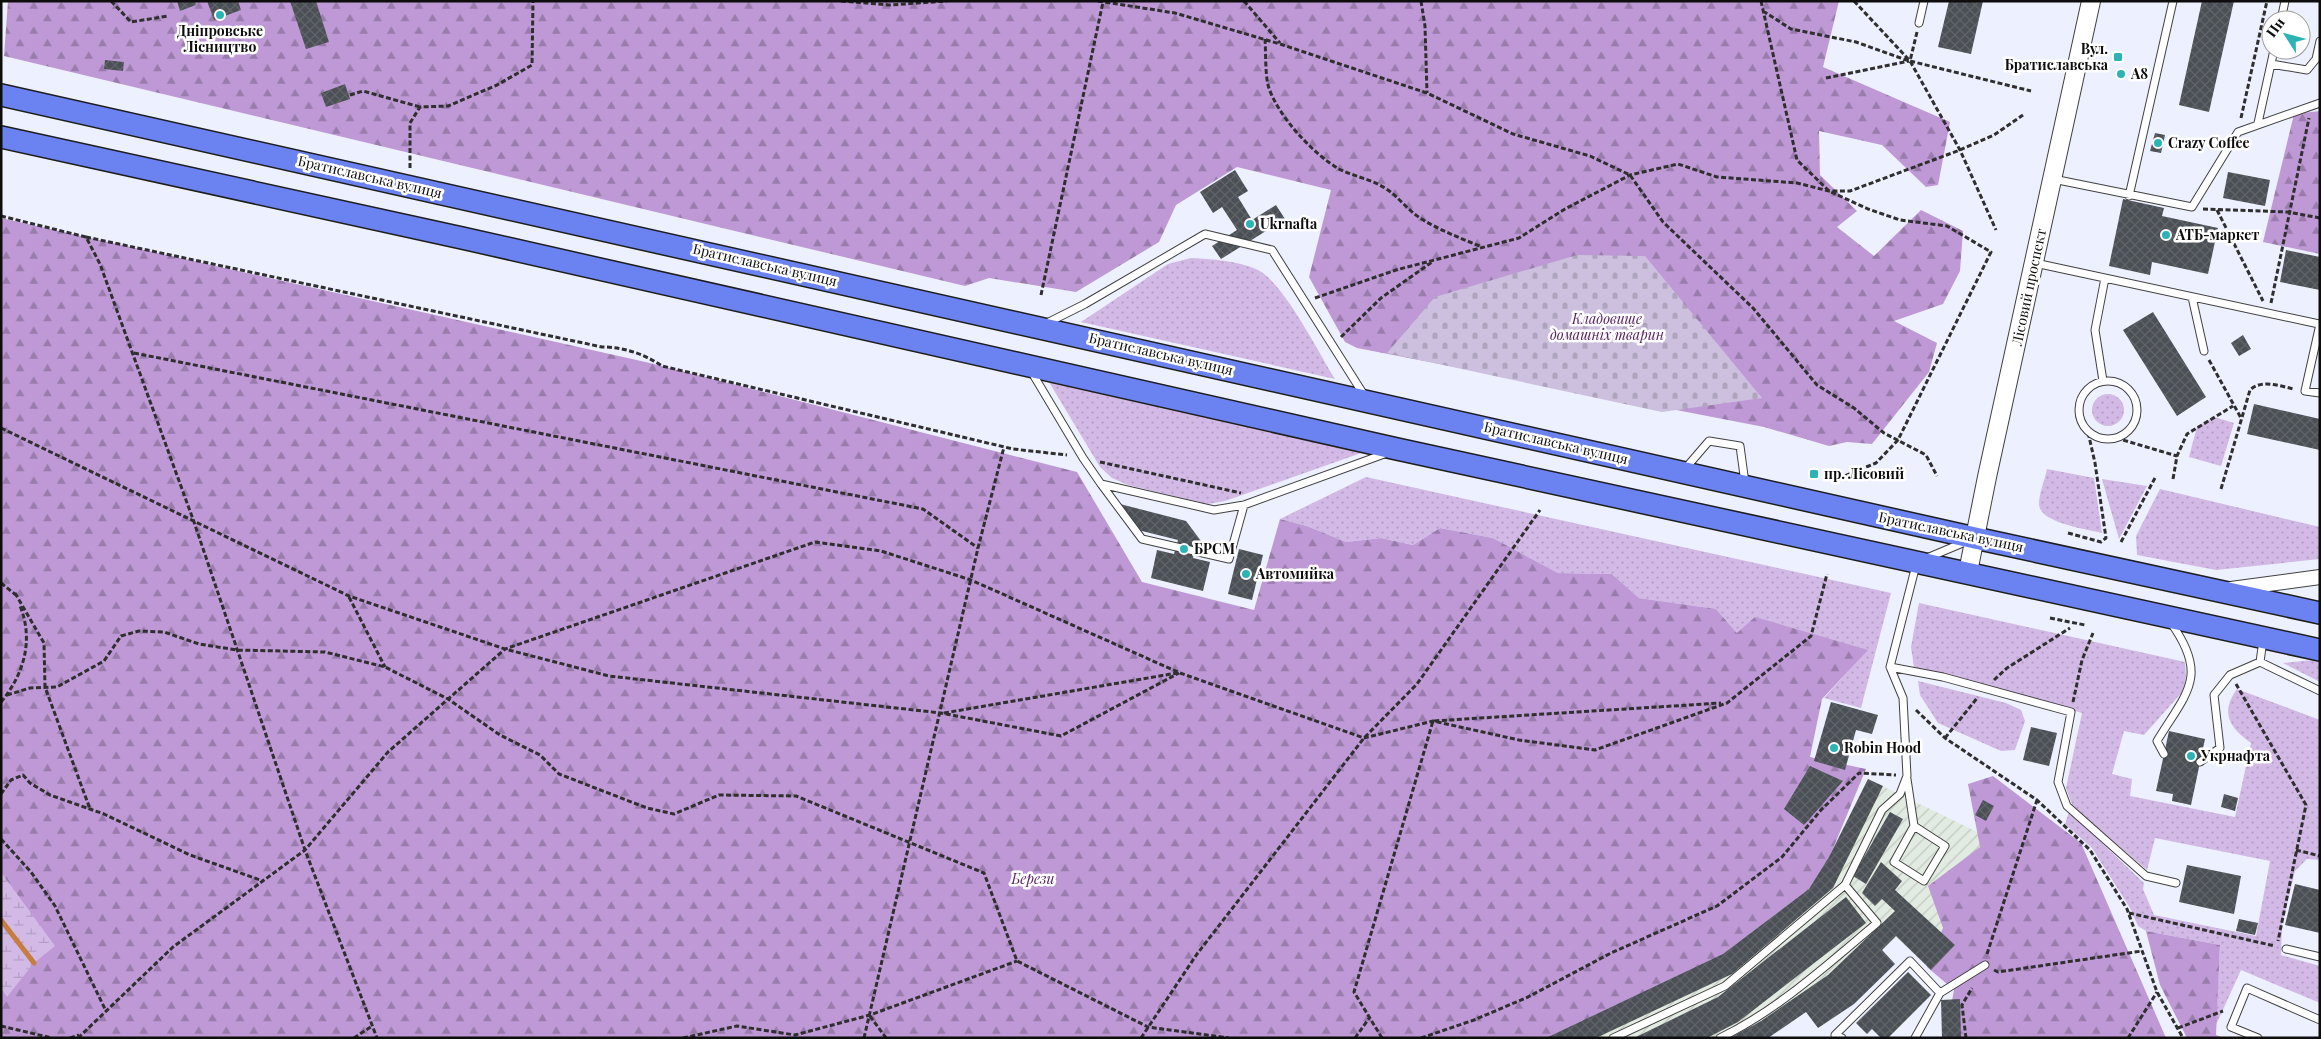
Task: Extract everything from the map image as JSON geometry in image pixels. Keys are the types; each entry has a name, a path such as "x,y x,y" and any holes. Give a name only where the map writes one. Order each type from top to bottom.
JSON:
{"main road":[{"name":"Братиславська вулиця","path":"1,95 1040,326 1975,538 2320,613"},
{"path":"1,137 1396,449 2320,650"}],"street":[{"name":"Лісовий проспект","path":"1968,572 2091,1"},
{"path":"2221,591 2320,577"}],"lane":[{"path":"1919,23 1924,1"},
{"path":"2129,196 2174,1"},
{"path":"2271,64 2307,70 2316,59 2320,41"},
{"path":"2258,124 2272,60"},
{"path":"2053,179 2129,196 2192,207 2238,132 2320,103"},
{"path":"1040,326 1085,304 1205,234 1272,250 1367,400"},
{"path":"2034,263 2319,324 2305,391 2320,393"},
{"path":"2103,381 2096,330 2105,278"},
{"path":"2192,297 2204,351"},
{"path":"1028,366 1101,484 1142,539 1229,559 1244,505"},
{"path":"2103,381 2113,381 2122,384 2130,390 2138,408 2132,427 2116,438 2096,437 2088,432 2079,416 2078,406 2087,389 2103,381"},
{"path":"1683,472 1710,441 1740,446 1746,486"},
{"path":"1101,484 1214,510 1244,505 1396,449"},
{"path":"1914,826 1945,846 1924,881 1894,862 1914,826 1907,776 1903,698 1890,666 1917,562 1975,538"},
{"path":"2164,754 2157,741 2190,687 2192,660 2184,640 2167,616"},
{"path":"2260,662 2264,638"},
{"path":"2200,762 2220,748 2214,695 2230,675 2260,662 2320,691"},
{"path":"1890,666 1985,688 2071,712 2058,782 2067,806 2146,876 2176,883"},
{"path":"1613,1038 1725,986 1845,885 1882,810 1900,794 1907,776"},
{"path":"1720,1038 1747,1024 1824,968 1876,923 1845,885"},
{"path":"2286,949 2320,957"},
{"path":"1842,1038 1835,1035 1910,961 1940,993"},
{"path":"1915,1038 1940,993 1985,965"},
{"path":"2258,1038 2231,1027 2247,988 2320,1020"}],"path":[{"path":"111,1 131,22 168,16"},
{"path":"350,95 364,91 420,107 448,106 497,85 532,65 533,1"},
{"path":"841,1 890,5 947,1"},
{"path":"1098,1 1175,13 1265,39 1427,93 1513,134 1590,156 1630,176 1663,222 1753,308 1817,385 1854,408 1884,433 1926,455 1937,476"},
{"path":"1244,1 1280,44"},
{"path":"1421,1 1425,26 1427,93"},
{"path":"1760,1 1797,160 1829,191 1850,191 1960,150 1994,135 2024,115"},
{"path":"1854,1 1910,61 1960,150 1996,230"},
{"path":"2238,132 2267,1"},
{"path":"1041,295 1103,2"},
{"path":"1763,12 1791,29 1856,42 1910,61 2031,91"},
{"path":"1910,61 1919,23"},
{"path":"1265,39 1268,84 1274,99 1288,122 1306,142 1339,169 1366,178 1388,191 1418,217 1449,234 1483,247"},
{"path":"1826,78 1910,61"},
{"path":"2269,313 2288,212 2312,106"},
{"path":"410,169 410,124 420,107"},
{"path":"1304,302 1396,270 1519,238 1565,209 1630,176 1678,164 1717,177 1797,183 1829,191 1868,209 1900,220 1947,226 1991,252 1898,440 1876,463 1832,481"},
{"path":"2192,207 2217,210 2288,212 2320,218"},
{"path":"2217,210 2269,313"},
{"path":"1,216 86,237 602,347 617,347 651,359 662,366 1004,447 1071,455"},
{"path":"86,237 100,264 134,352 194,522 305,850 377,1038"},
{"path":"1332,346 1381,298 1435,260"},
{"path":"2204,351 2241,418"},
{"path":"134,352 923,508 978,548"},
{"path":"2221,489 2247,397 2255,385 2262,383 2305,391"},
{"path":"2173,479 2177,456 2187,434 2196,426 2233,406"},
{"path":"1,428 349,596 505,649 609,676 941,713 1061,736 1180,673"},
{"path":"2068,533 2101,542 2106,538 2095,464 2088,432"},
{"path":"2116,438 2177,456"},
{"path":"864,1038 978,548 1004,447"},
{"path":"1097,461 1246,494"},
{"path":"2121,542 2156,476"},
{"path":"1141,1038 1197,954 1364,738 1418,684 1540,510"},
{"path":"78,1038 174,947 305,850 388,752 505,649 816,542 881,551 971,580 1180,673 1364,738 1433,721 1727,703"},
{"path":"1433,721 1519,740 1595,750 1727,703 1811,636 1826,574"},
{"path":"1,583 15,593 44,643 45,687 90,809"},
{"path":"1,702 7,695 25,659 27,632 24,616 15,593"},
{"path":"349,596 385,667"},
{"path":"2050,618 2085,625"},
{"path":"1945,738 1985,688 2007,668 2070,628"},
{"path":"7,695 30,688 57,687 104,661 121,636 139,631 164,632 199,644 237,650 325,652 385,667 448,699 500,735 540,755 559,774 648,808 674,814 719,796 796,796 984,873 1017,961 1148,1028 1229,1038"},
{"path":"2071,712 2082,660 2093,633"},
{"path":"941,713 1180,673"},
{"path":"2128,914 2276,947 2306,805 2231,675"},
{"path":"1903,698 1945,738 2036,800 2090,850 2128,914 2157,992 2183,1038"},
{"path":"1382,1038 1354,992 1433,721"},
{"path":"1421,1038 1474,1020 1528,997 1611,953 1717,906 1782,857 1821,810 1859,773 1907,776"},
{"path":"1,794 11,780 23,775 30,783 50,796 90,809 190,855 263,881"},
{"path":"1966,1038 1962,1005 1985,965 1988,946 2036,800"},
{"path":"1,839 31,872 55,906 106,1011"},
{"path":"2296,850 2320,856"},
{"path":"1985,965 1998,972 2142,951"},
{"path":"683,1038 737,1026 795,1035 870,1015 1017,961"},
{"path":"2128,1038 2157,992"},
{"path":"2178,1028 2223,1011"},
{"path":"870,1015 886,1038"},
{"path":"1355,1038 1370,1017"},
{"path":"1,1026 52,1038"},
{"path":"354,1038 372,1026"},
{"path":"70,1038 82,1034"}],"shaded area":[{"path":"1868,779 2000,843 1955,945 1931,970 1896,937 1842,987 1768,1038 1546,1038 1829,857"}],"green space":[{"path":"8,1 1839,1 1823,67 1950,122 1938,185 1926,187 1882,145 1819,131 1820,175 1857,211 1837,227 1874,256 1921,210 1963,231 1960,271 1943,304 1894,321 1937,343 1929,372 1872,444 1847,442 1829,446 1764,427 1357,348 1345,342 1309,277 1331,190 1237,167 1176,205 1159,242 1076,292 989,278 965,286 4,56"},
{"path":"2320,111 2320,254 2263,242 2294,114"},
{"name":"Берези","path":"1,218 650,363 1077,472 1142,582 1254,610 1280,519 1307,526 1346,542 1381,538 1413,545 1440,528 1493,538 1558,573 1612,574 1639,598 1716,609 1737,633 1755,617 1868,650 1822,699 1810,757 1866,769 1820,880 1728,956 1549,1038 2,1038"},
{"name":"Кладовище домашніх тварин","path":"1577,255 1645,256 1762,398 1662,412 1387,353 1435,297"},
{"path":"1191,258 1243,264 1258,270 1268,277 1289,303 1335,379 1081,322 1168,264"},
{"path":"1049,382 1364,452 1225,501 1208,504 1128,485 1112,478 1100,467"},
{"path":"2108,394 2120,398 2124,410 2120,422 2108,426 2096,422 2092,410 2096,398"},
{"path":"2214,417 2234,423 2221,466 2189,457 2197,427"},
{"path":"2047,469 2094,478 2102,533 2065,524 2047,516 2041,511 2039,500"},
{"path":"1366,477 1891,593 1861,708 1824,698 1867,650 1737,633 1716,609 1639,598 1612,574 1558,573 1493,538 1440,528 1413,545 1381,538 1346,542 1307,526 1280,519"},
{"path":"2102,479 2147,486 2119,539"},
{"path":"2160,489 2320,527 2320,559 2216,570 2137,555 2136,536"},
{"path":"1919,603 2185,662 2184,690 2144,735 2124,731 2112,774 2132,779 2130,796 2235,817 2251,743 2237,731 2229,719 2229,705 2237,689 2320,720 2320,860 2307,859 2295,871 2282,925 2281,955 2320,966 2320,1003 2241,970 2216,1025 2220,945 2146,931 2138,926 2130,908 2092,848 2065,824 2069,812 2144,883 2143,889 2154,915 2256,936 2270,861 2155,838 2147,870 2073,807 2066,788 2082,713 1997,688 1914,667 1911,647"},
{"path":"2320,661 2320,682 2283,663"},
{"path":"1918,681 2006,703 2021,710 2025,721 2015,750 2001,751 1938,723 1920,695"},
{"path":"1993,776 2081,843 2166,1038 1945,1038 1954,990 1927,967 1943,928 1928,886 1980,847 1968,784"},
{"path":"1,872 55,946 34,963 7,997 1,988"},
{"path":"2146,931 2220,945 2216,1035 2224,1038 2187,1038 2160,985"}],"building":[{"path":"177,1 195,1 196,5 180,11"},
{"name":"Дніпровське Лісництво","path":"207,1 238,1 241,10 214,20"},
{"path":"290,1 316,1 329,42 306,49"},
{"path":"1949,1 1983,1 1971,54 1938,47"},
{"path":"2202,1 2234,1 2209,112 2179,105"},
{"path":"105,60 124,62 123,71 104,69"},
{"path":"345,84 350,99 326,107 321,93"},
{"name":"Crazy Coffee","path":"2155,133 2165,135 2161,153 2150,151"},
{"path":"1235,170 1248,191 1238,197 1252,220 1276,205 1285,219 1221,259 1212,246 1237,230 1222,207 1213,213 1200,192"},
{"path":"2228,172 2270,180 2265,206 2223,198"},
{"name":"АТБ-маркет","path":"2123,199 2164,208 2162,216 2218,228 2208,274 2152,262 2150,275 2109,266"},
{"path":"2286,250 2320,257 2320,290 2280,282"},
{"path":"2153,312 2206,397 2177,416 2123,330"},
{"path":"2243,335 2251,349 2239,356 2231,343"},
{"path":"2254,404 2320,419 2320,450 2247,434"},
{"path":"1120,504 1186,521 1201,541 1196,544 1193,558 1210,562 1203,591 1151,578 1157,550 1174,554 1178,540 1130,528 1119,510"},
{"name":"Автомийка","path":"1239,549 1263,555 1252,600 1228,594"},
{"name":"Robin Hood","path":"1831,702 1878,715 1872,734 1856,730 1845,770 1814,761"},
{"path":"2031,727 2057,733 2049,766 2023,760"},
{"path":"2169,731 2205,739 2191,805 2172,801 2173,794 2156,791"},
{"path":"1810,766 1843,781 1804,825 1784,809"},
{"path":"1868,779 1883,786 1833,888 1732,974 1596,1038 1546,1038 1723,954 1809,889 1829,857"},
{"path":"2224,794 2238,798 2235,811 2221,807"},
{"path":"1983,800 1994,806 1986,821 1975,815"},
{"path":"1890,812 1903,819 1866,884 1853,876"},
{"path":"1881,862 1902,881 1895,890 1955,945 1931,970 1896,936 1882,950 1895,964 1854,1004 1818,1028 1806,1012 1768,1038 1730,1038 1761,1021 1828,975 1895,911 1882,899 1875,906 1862,893"},
{"path":"2187,865 2241,876 2234,914 2179,902"},
{"path":"2295,884 2320,890 2320,933 2285,925"},
{"path":"1846,897 1866,923 1738,1022 1707,1038 1634,1038 1718,997"},
{"path":"2239,919 2258,923 2255,935 2236,931"},
{"path":"1908,972 1931,995 1888,1038 1881,1038 1872,1029 1867,1034 1856,1023"},
{"path":"1960,999 1961,1038 1942,1038 1941,1000"}],"waterway":[{"path":"1,920 34,963"}],"place":[{"name":"Дніпровське Лісництво","path":"220,15"},
{"name":"Вул. Братиславська","path":"2118,57"},
{"name":"А8","path":"2121,74"},
{"name":"Crazy Coffee","path":"2158,143"},
{"name":"Ukrnafta","path":"1250,224"},
{"name":"АТБ-маркет","path":"2166,235"},
{"name":"пр. Лісовий","path":"1814,474"},
{"name":"БРСМ","path":"1184,549"},
{"name":"Автомийка","path":"1246,574"},
{"name":"Robin Hood","path":"1834,748"},
{"name":"Укрнафта","path":"2191,756"}]}
